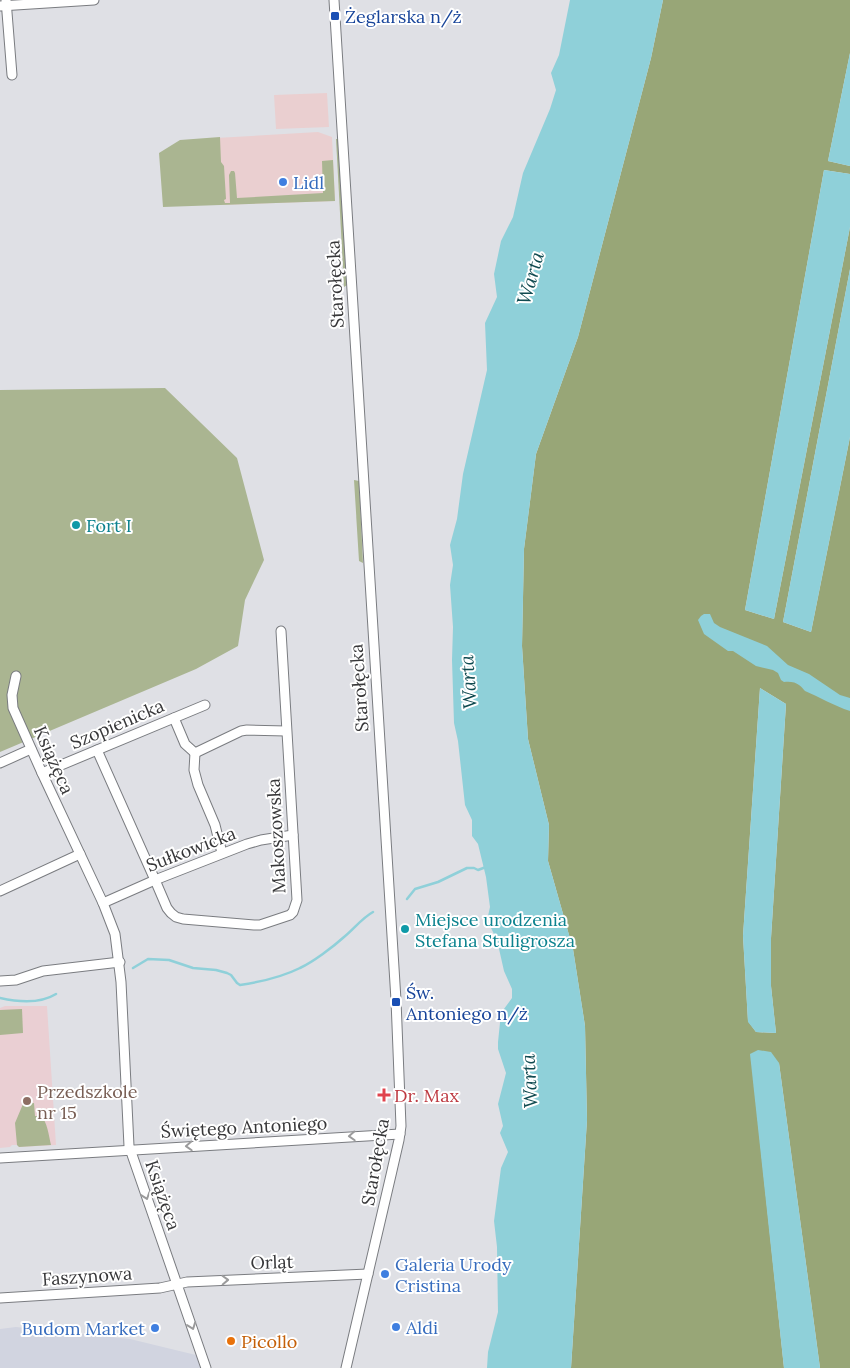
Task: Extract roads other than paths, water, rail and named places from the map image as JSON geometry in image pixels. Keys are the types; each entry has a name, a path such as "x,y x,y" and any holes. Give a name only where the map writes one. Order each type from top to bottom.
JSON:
{"street":[{"path":"12,75 4,4 94,0"},
{"name":"Starołęcka","path":"334,0 395,991 400,1134 346,1368"},
{"name":"Makoszowska","path":"97,750 169,912 183,919 254,925 266,924 284,918 294,912 297,900 281,631"},
{"name":"Książęca","path":"16,676 12,695 13,708 103,902 115,934 120,962 128,1141 133,1150 206,1368"},
{"name":"Szopienicka","path":"42,773 205,705"},
{"path":"174,718 185,744 195,753"},
{"path":"195,753 247,730 286,731"},
{"path":"0,763 31,749"},
{"path":"195,753 194,770 198,785 215,825 222,853"},
{"name":"Sułkowicka","path":"103,902 222,853 261,840 293,835"},
{"path":"0,891 80,854"},
{"path":"0,981 16,980 42,971 120,962"},
{"name":"Świętego Antoniego","path":"0,1158 400,1134"},
{"name":"Orląt","path":"177,1284 368,1274"},
{"name":"Faszynowa","path":"0,1298 160,1288 177,1284"}],"water":[{"name":"Warta","path":"570,0 663,0 651,58 578,337 536,454 524,549 522,646 528,739 549,825 548,861 573,949 585,1026 587,1120 571,1368 487,1368 488,1352 498,1312 497,1247 494,1221 501,1168 508,1152 500,1133 503,1126 498,1104 506,1073 498,1049 498,1042 501,1013 512,998 512,989 504,971 497,940 489,924 490,907 486,877 478,844 472,836 472,820 465,805 458,741 454,723 453,627 450,585 453,565 450,545 457,519 463,474 487,370 485,323 497,297 494,274 501,241 513,217 523,173 556,90 551,73 559,55"},
{"path":"850,53 850,166 828,161"},
{"path":"824,170 850,174 850,227 774,619 745,610"},
{"path":"850,269 850,437 811,632 783,622"},
{"path":"704,614 710,614 714,623 720,627 767,646 788,665 809,674 840,695 850,698 850,711 805,691 796,683 784,682 778,673 773,670 756,666 733,651 728,651 704,634 698,620"},
{"path":"760,688 786,704 771,938 771,986 776,1033 756,1032 748,1022 743,936"},
{"path":"758,1050 771,1052 779,1063 820,1368 784,1368 750,1054"}],"waterway":[{"path":"407,899 415,889 438,882 467,868 478,870 486,867"},
{"path":"133,968 148,959 169,960 193,968 227,973 240,985 263,981 286,974 311,962 373,912"},
{"path":"0,998 36,1001 56,994"}],"place":[{"name":"Żeglarska n/ż","path":"335,16"},
{"name":"Lidl","path":"283,182"},
{"name":"Fort I","path":"76,525"},
{"name":"Miejsce urodzenia Stefana Stuligrosza","path":"405,929"},
{"name":"Św. Antoniego n/ż","path":"396,1002"},
{"name":"Dr. Max","path":"384,1095"},
{"name":"Przedszkole nr 15","path":"27,1101"},
{"name":"Galeria Urody Cristina","path":"385,1274"},
{"name":"Aldi","path":"396,1327"},
{"name":"Budom Market","path":"155,1328"},
{"name":"Picollo","path":"231,1341"}]}
